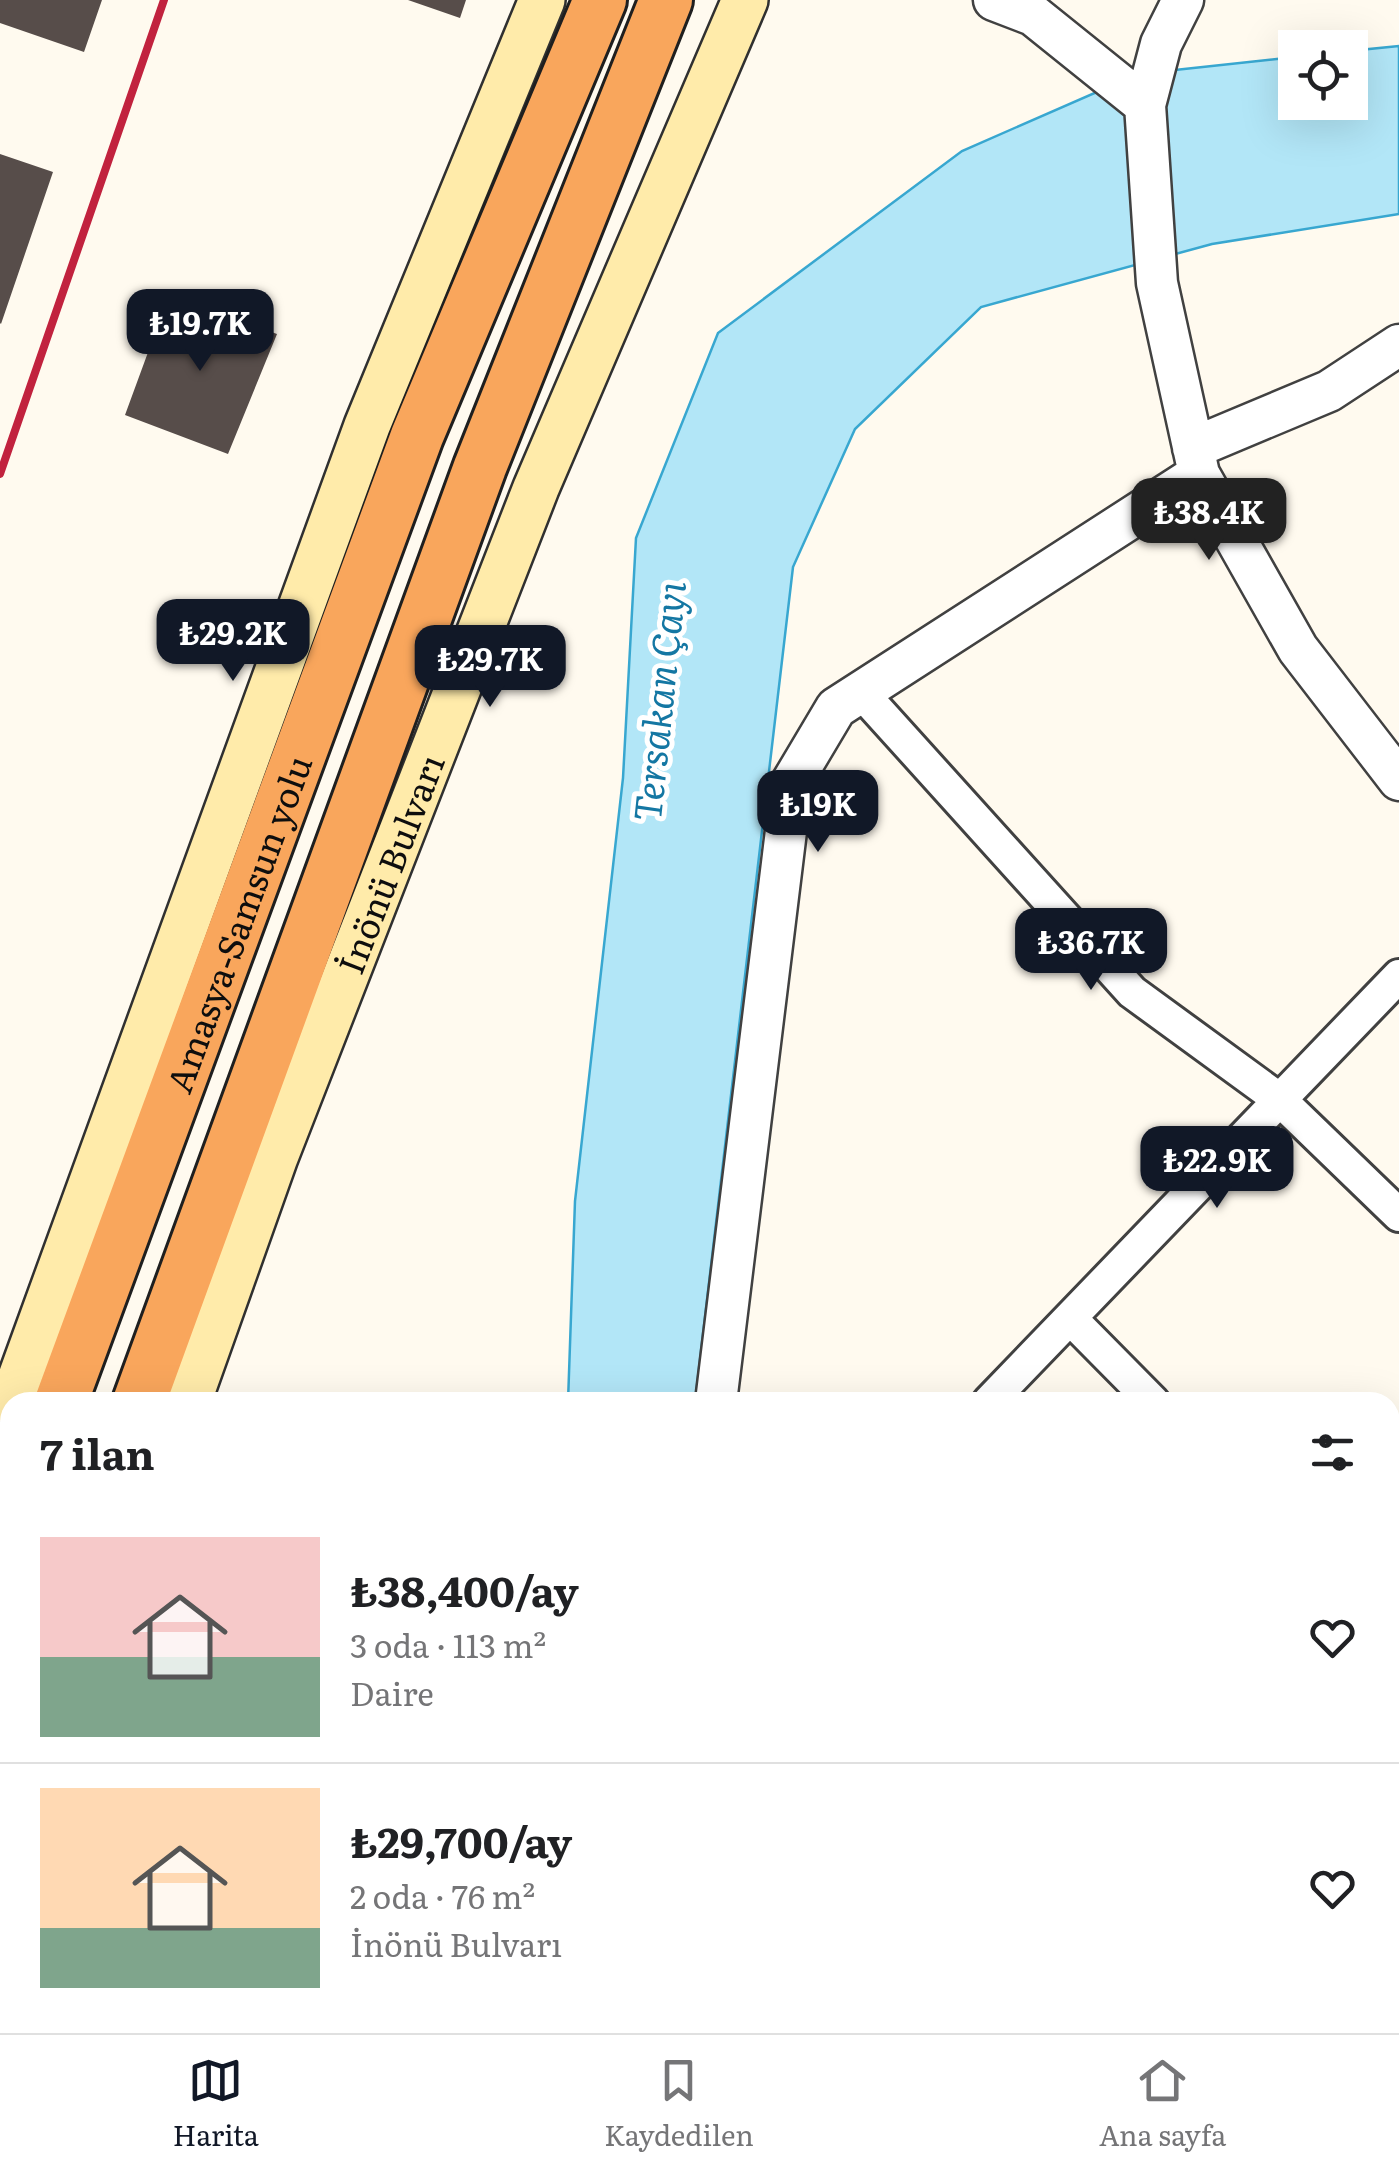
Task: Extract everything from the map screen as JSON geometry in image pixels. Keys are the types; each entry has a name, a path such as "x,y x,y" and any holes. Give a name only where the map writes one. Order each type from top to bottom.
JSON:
{"highway":[{"name":"Amasya-Samsun yolu","path":"65,1392 417,436 600,0"},
{"name":"Amasya-Samsun yolu","path":"143,1392 480,468 666,0"}],"main road":[{"path":"16,1392 367,426 542,0"},
{"name":"İnönü Bulvarı","path":"192,1392 275,1156 536,488 745,0"}],"street":[{"path":"994,0 1033,15 1146,105"},
{"path":"1183,0 1161,44 1146,105 1157,284 1196,461 1298,649 1399,780"},
{"path":"717,1392 792,782 836,708 1196,461 1329,392 1399,344"},
{"path":"860,692 1132,992 1280,1100 1399,1215"},
{"path":"999,1392 1399,976"},
{"path":"1070,1318 1142,1392"}],"water":[{"name":"Tersakan Çayı","path":"1399,46 1399,214 1212,244 981,307 855,429 793,567 696,1392 568,1392 575,1201 623,778 636,538 718,333 962,151 1138,74 1278,59 1278,120 1368,120 1368,49"}],"building":[{"path":"0,0 102,0 84,52 0,23"},
{"path":"408,0 466,0 460,18"},
{"path":"0,154 53,172 1,324 0,323"},
{"path":"169,295 277,334 228,454 125,415"}],"railway":[{"path":"0,474 164,0"}]}
